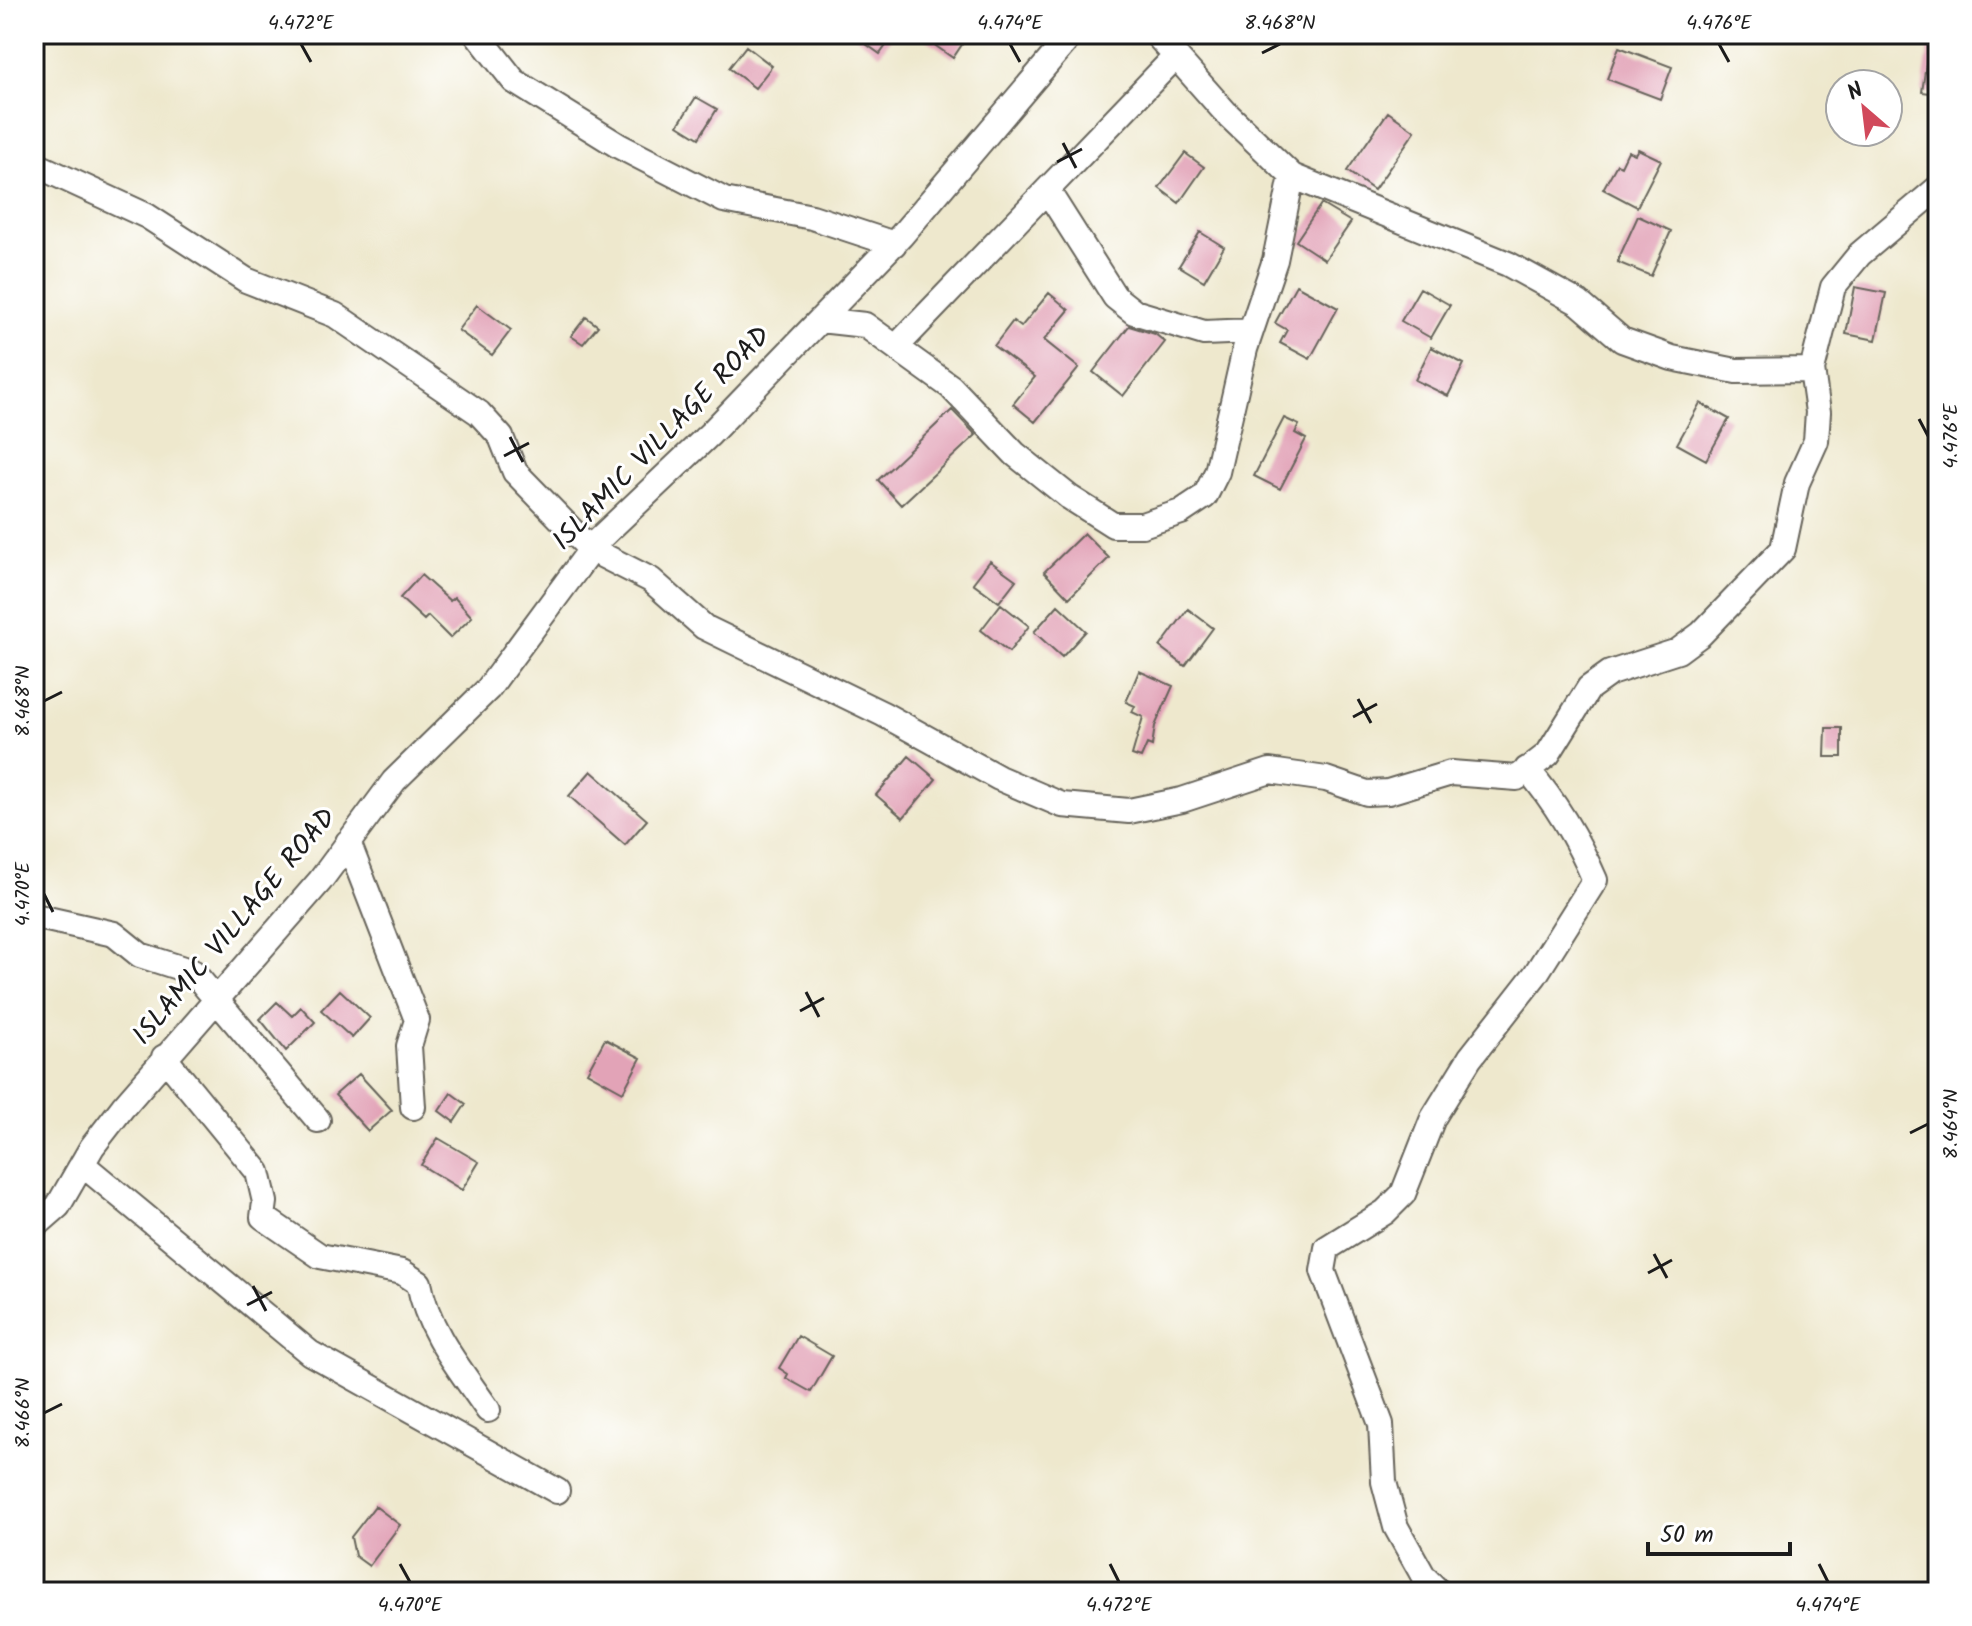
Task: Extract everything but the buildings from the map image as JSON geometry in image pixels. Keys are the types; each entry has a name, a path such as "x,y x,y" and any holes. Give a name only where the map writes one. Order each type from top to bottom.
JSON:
{"street":[{"path":"477,34 514,81 619,146 724,200 812,217 894,244"},
{"name":"ISLAMIC VILLAGE ROAD","path":"34,1227 58,1206 82,1164 164,1057 320,881 394,781 488,689 590,549 894,244 1072,34"},
{"path":"1156,34 1226,113 1292,176 1508,264 1579,303 1622,340 1672,358 1736,371 1812,370"},
{"path":"897,346 1176,56"},
{"path":"34,164 147,216 246,280 335,315 457,397 494,429 515,472 590,549 651,580 704,627 897,721 999,778 1062,805 1129,811 1182,800 1270,771 1326,779 1367,793 1388,792 1451,773 1517,778 1548,754 1589,688 1610,673 1678,651 1701,634 1783,549 1797,483 1816,441 1818,412 1812,370 1833,287 1860,254 1938,188"},
{"path":"820,320 865,325 951,387 1015,454 1069,497 1113,525 1142,525 1181,512 1205,496 1217,472 1251,331 1275,260 1292,176"},
{"path":"1047,190 1115,297 1134,312 1204,333 1251,331"},
{"path":"1439,1592 1424,1577 1396,1527 1384,1482 1381,1424 1323,1271 1327,1248 1385,1212 1403,1194 1413,1162 1440,1106 1470,1058 1535,975 1595,880 1578,839 1555,802 1527,769"},
{"path":"348,842 417,1020 409,1046 413,1107"},
{"path":"34,916 114,934 140,955 193,972 318,1120"},
{"path":"164,1057 258,1172 265,1202 263,1217 320,1256 402,1272 419,1283 424,1307 435,1332 488,1410"},
{"path":"82,1164 310,1353 557,1491"}]}
